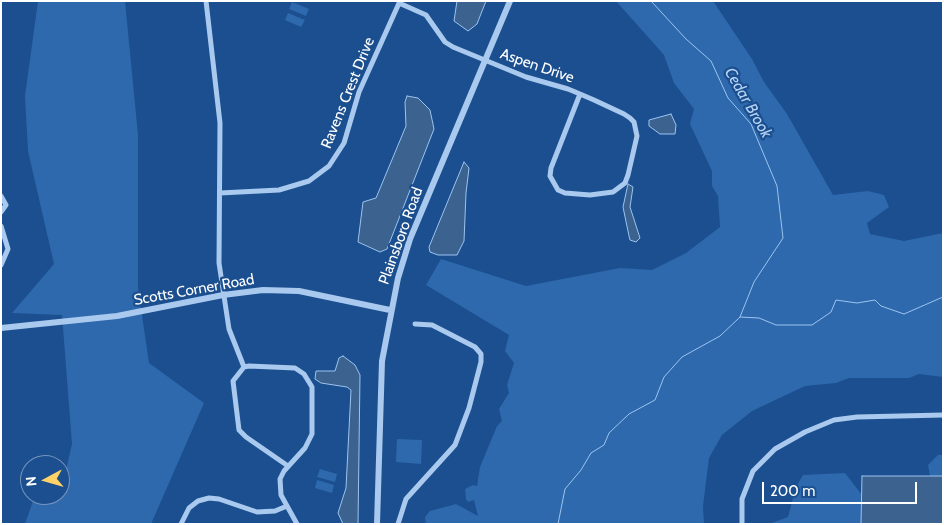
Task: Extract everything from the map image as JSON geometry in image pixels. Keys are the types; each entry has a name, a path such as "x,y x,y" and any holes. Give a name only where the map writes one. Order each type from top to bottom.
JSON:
{"street":[{"path":"206,1 220,123 219,263 230,329 244,368"},
{"name":"Plainsboro Road","path":"376,524 380,383 390,310 410,239 510,1"},
{"name":"Ravens Crest Drive","path":"220,193 279,190 309,181 329,166 344,143 359,92 399,2 426,15 446,42 453,47 485,61"},
{"name":"Aspen Drive","path":"485,61 526,77 580,94 624,114 634,122 637,129 628,174 625,183 613,192 590,195 565,193 558,190 550,176 554,159 580,94"},
{"path":"1,196 6,205 1,212"},
{"path":"1,226 8,249 1,265"},
{"name":"Scotts Corner Road","path":"1,328 117,316 223,295 263,290 299,291 390,310"},
{"path":"398,524 406,499 455,445 469,408 481,362 478,350 432,325 415,324"},
{"path":"288,466 239,430 236,422 233,381 244,368 249,366 295,368 304,374 312,387 312,434 305,448 288,466 280,479 280,488 296,524"},
{"path":"742,524 742,499 753,471 775,449 805,432 834,420 856,416 943,415"},
{"path":"181,524 189,508 198,501 209,498 219,499 257,512 275,511 287,506"}],"shaded area":[{"path":"38,1 125,1 138,135 138,288 149,363 204,403 151,524 25,524 32,505 70,505 69,455 72,444 62,315 12,313 54,264 28,151 25,96"},
{"path":"457,1 486,1 477,24 468,31 454,21"},
{"path":"616,1 713,1 752,59 764,82 787,114 833,195 868,191 884,195 889,207 867,223 870,234 904,241 943,233 943,377 919,374 909,378 849,378 836,383 805,386 752,411 722,435 709,458 703,506 704,524 426,524 425,517 430,511 456,504 478,516 474,500 468,502 466,499 465,489 473,485 477,486 480,467 497,426 502,421 499,409 509,393 507,385 514,363 505,351 509,335 426,285 441,259 526,286 620,268 652,270 686,253 720,227 718,196 712,186 712,171 690,124 694,109 674,83 664,55"},
{"path":"292,2 309,9 306,16 289,9"},
{"path":"288,13 305,20 301,27 285,20"},
{"path":"407,96 418,98 430,110 434,129 387,249 380,252 358,242 363,202 376,198 406,126 405,102"},
{"path":"671,114 676,125 675,134 660,134 649,126 649,120"},
{"path":"464,162 469,168 464,241 457,255 438,255 430,252 429,247"},
{"path":"628,184 633,187 630,207 640,238 636,242 630,240 623,207"},
{"path":"343,356 355,365 360,375 358,524 343,524 338,513 346,488 351,390 347,387 321,383 315,379 316,371 335,371 339,358"},
{"path":"397,439 422,440 421,464 396,462"},
{"path":"938,455 943,455 943,524 769,524 788,517 796,487 803,475 845,473 862,495 862,476 930,476 928,465"},
{"path":"320,469 337,474 335,482 317,477"},
{"path":"862,476 943,476 943,524 861,524"},
{"path":"317,480 334,485 332,493 315,488"}],"waterway":[{"name":"Cedar Brook","path":"651,1 686,39 711,61 728,98 751,124 777,186 783,238 754,282 740,317"},
{"path":"558,524 565,489 581,470 591,453 604,445 609,433 629,414 655,400 664,377 682,357 720,336 740,317 759,318 776,325 812,325 831,312 836,300 857,303 875,300 881,306 904,314 943,297"}]}
